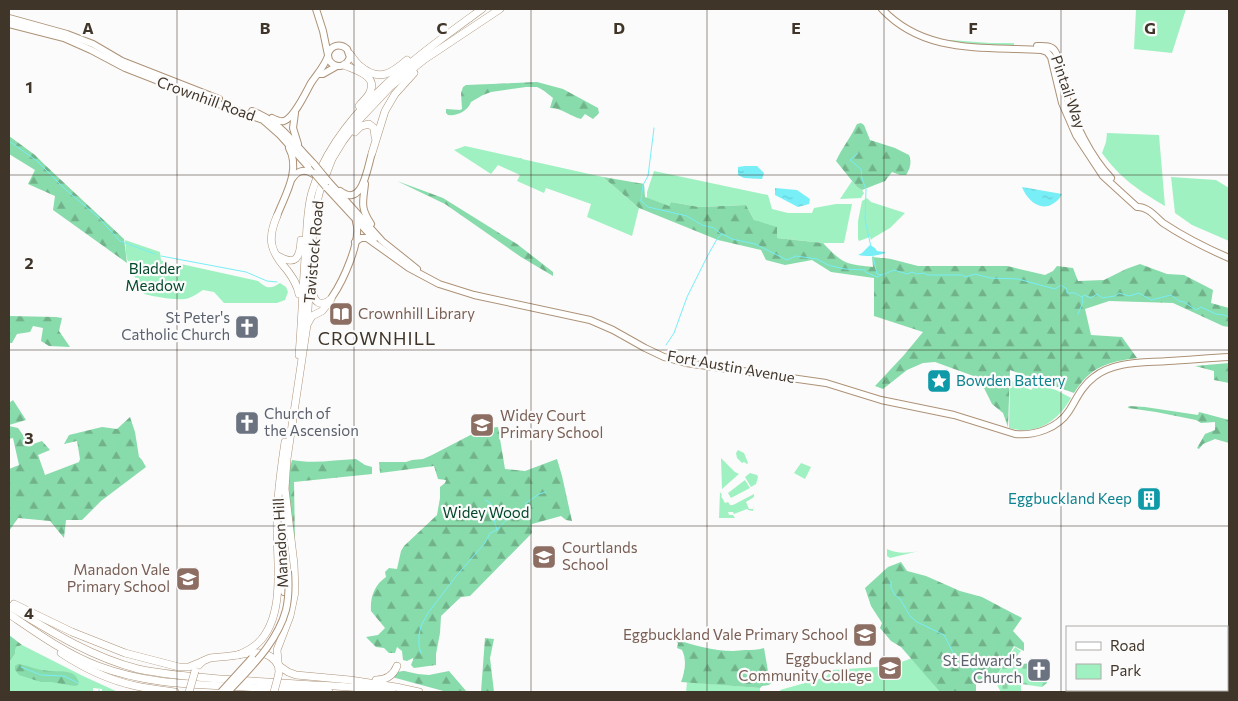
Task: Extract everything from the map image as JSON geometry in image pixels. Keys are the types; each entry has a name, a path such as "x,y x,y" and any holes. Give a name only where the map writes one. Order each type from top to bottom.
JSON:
{"highway":[{"name":"Tavistock Road","path":"295,393 307,215 318,174 348,126 372,98 445,35 482,9"},
{"name":"Tavistock Road","path":"295,393 307,325 315,210 335,149 358,121 390,88 425,59 500,9"},
{"path":"350,54 365,70 385,75 445,35"},
{"path":"372,153 385,111 395,94 425,59"},
{"path":"335,149 340,131 370,93 371,89 371,82 367,76 357,70 341,66"},
{"path":"335,149 364,124 369,124 373,127 375,139"},
{"path":"275,254 290,260 299,256 304,213 309,206"},
{"path":"277,216 272,227 271,243 275,254 294,278 298,287 301,309"},
{"path":"310,274 313,296 316,301 321,304 326,303 332,298"},
{"path":"307,325 310,318 322,311 332,298"},
{"name":"Manadon Hill","path":"285,489 295,393"},
{"name":"Manadon Hill","path":"278,497 282,458 295,393"},
{"path":"274,692 278,677 278,646 290,616 295,592 294,564 285,489"},
{"path":"238,655 252,648 261,640 275,610 278,587 276,543 278,497"},
{"path":"9,602 72,632 125,652 179,667 189,667 210,658 255,652 263,653 273,658 278,665 290,674 350,680 419,692"},
{"path":"9,606 87,651 138,669 196,677 337,686 392,692"},
{"path":"9,614 62,649 109,670 134,677 174,683 329,692"},
{"path":"30,629 38,637 76,663 98,674 138,687 175,692"},
{"path":"189,692 195,672 201,662"},
{"path":"350,680 385,679 390,676 397,666"}],"main road":[{"path":"316,9 331,63 341,66"},
{"path":"882,9 894,20 918,35 946,45 1049,50"},
{"name":"Crownhill Road","path":"9,18 67,34 93,44 122,61 261,114 278,125 314,164 327,184 355,219 388,252"},
{"name":"Crownhill Road","path":"9,24 64,38 125,68 263,120 280,135 314,174 327,184 382,241"},
{"path":"318,74 341,66 348,60 350,54 345,47 331,42 323,31"},
{"path":"261,114 284,121 289,118 325,64 332,48 338,45"},
{"name":"Pintail Way","path":"1049,50 1055,51 1065,92 1075,121 1090,148 1109,176 1142,206 1137,207 1099,171 1076,135 1062,103 1049,50"},
{"path":"297,107 293,128 296,140 303,153"},
{"path":"277,216 294,171 290,149 280,135"},
{"path":"327,184 345,195 353,195 360,190 372,153"},
{"path":"290,183 295,175 301,171 308,171 314,174"},
{"path":"365,178 362,202 364,212 370,223 377,230 382,241"},
{"path":"1142,206 1177,232 1229,258"},
{"path":"332,298 348,267 358,231 355,219"},
{"name":"Fort Austin Avenue","path":"355,242 361,238 367,238 409,268 450,288 590,320 664,357 686,363 826,383 881,400 954,415 1007,432 1023,435 1038,433 1054,425 1068,412 1077,395 1086,384 1095,376 1115,367 1135,363 1229,357"},
{"name":"Fort Austin Avenue","path":"382,241 432,280"},
{"name":"Manadon Hill","path":"236,679 265,650 280,626 286,609 288,571 284,524 285,489"},
{"name":"Manadon Hill","path":"236,679 272,634 280,618 284,592 278,497"},
{"path":"221,692 236,679"},
{"path":"228,692 236,679"}],"green space":[{"path":"1136,9 1186,9 1172,53 1134,49"},
{"path":"950,40 1014,43 1014,46 994,47 950,42"},
{"path":"537,82 563,89 598,108 599,113 593,119 585,114 581,119 577,118 558,109 550,108 553,98 543,90 537,87 526,87 491,92 471,102 467,108 458,114 448,115 446,113 446,109 462,109 461,93 466,85"},
{"path":"861,123 864,125 870,140 895,148 909,155 910,165 906,175 892,172 885,181 862,190 857,187 836,161 857,124"},
{"path":"1107,133 1159,135 1165,206 1130,183 1109,162 1102,153"},
{"path":"9,136 35,155 124,239 127,263 53,210 55,196 28,184 35,170 9,154"},
{"path":"465,146 603,177 639,208 632,236 587,217 591,204 546,188 544,193 517,181 520,175 498,165 491,174 454,150"},
{"path":"654,171 768,195 772,209 788,213 812,213 814,208 836,204 852,204 844,243 823,243 777,238 754,220 746,205 699,207 671,202 668,208 647,201 647,192"},
{"path":"603,177 644,184 645,197 669,206 671,202 699,207 746,205 754,220 777,227 777,238 823,243 840,259 856,265 873,267 872,257 891,259 918,266 1007,266 1045,275 1053,271 1057,266 1073,268 1078,281 1104,280 1140,264 1167,274 1184,275 1213,290 1211,303 1229,308 1229,327 1173,303 1109,301 1085,309 1091,335 1122,337 1137,358 1117,361 1101,367 1087,377 1074,393 1010,370 1008,427 1003,413 992,404 979,378 935,362 923,363 907,370 883,389 875,386 923,332 874,316 874,278 831,272 812,260 785,265 766,260 761,250 718,240 639,208"},
{"path":"1171,177 1216,180 1229,188 1229,241 1192,225 1175,213"},
{"path":"397,181 443,198 517,244 553,272 553,276 521,257 445,204"},
{"path":"852,181 864,193 861,198 840,199"},
{"path":"867,198 871,202 905,213 890,228 871,240 870,237 859,241 858,221 862,201"},
{"name":"Bladder Meadow","path":"125,240 160,252 161,260 171,265 181,264 258,281 264,286 269,287 280,283 286,287 288,292 285,300 277,303 224,303 214,292 203,290 185,299 170,299 144,294 127,259"},
{"path":"9,316 62,318 59,331 70,347 49,346 41,341 43,328 33,326 30,332 17,334 12,343 9,343"},
{"path":"1229,363 1229,383 1214,380 1214,371 1195,366"},
{"path":"1010,380 1031,390 1036,384 1056,390 1071,398 1060,414 1046,425 1029,430 1009,428"},
{"path":"13,400 26,420 9,425 9,403"},
{"path":"1129,406 1198,415 1199,412 1229,420 1229,443 1215,439 1203,444 1199,449 1197,448 1205,434 1215,430 1215,422 1201,423 1196,420 1128,408"},
{"path":"130,417 135,432 139,457 146,467 101,501 82,520 66,520 64,538 50,521 18,518 9,531 9,469 19,465 13,438 9,439 9,426 18,428 30,445 42,441 50,450 38,455 45,475 79,462 77,441 64,444 69,435 102,427 117,429"},
{"name":"Widey Wood","path":"498,427 505,469 525,471 557,459 572,521 566,520 561,516 532,524 532,533 470,596 461,597 441,616 436,665 414,668 411,665 413,658 407,661 403,660 402,651 397,647 395,653 389,653 384,648 376,647 366,637 378,635 385,628 371,611 371,601 376,588 386,577 385,572 389,568 397,569 404,546 437,515 440,487 446,480 438,479 434,466 380,473 379,462 406,462 423,459 482,429"},
{"path":"738,450 744,453 747,464 742,463 737,458 736,453"},
{"path":"721,458 739,474 722,489"},
{"path":"356,459 372,467 372,474 294,482 295,545 289,513 288,492 289,470 292,460 316,462"},
{"path":"801,463 811,467 805,479 794,473"},
{"path":"750,473 758,477 756,484 751,487 745,477"},
{"path":"745,480 750,488 731,498 728,493"},
{"path":"720,492 725,503 728,502 730,505 754,494 754,497 746,502 749,509 753,509 754,505 753,511 747,509 734,514 733,512 728,512 729,515 733,515 735,518 719,518"},
{"path":"887,549 903,553 919,551 890,558 887,556"},
{"path":"901,562 907,571 926,576 960,591 982,597 1022,618 1013,631 1024,643 1024,651 1014,646 996,677 976,683 976,692 940,692 901,647 891,641 880,628 882,623 871,606 865,588 888,567"},
{"path":"9,635 22,645 16,647 15,654 9,663"},
{"path":"485,638 494,639 490,658 494,692 481,692"},
{"path":"675,639 726,651 764,648 769,677 774,677 773,681 769,685 760,688 681,682 685,658 682,650 677,648 678,643"},
{"path":"22,645 118,692 102,692 102,689 93,688 93,692 9,692 9,663 15,654 16,647"},
{"path":"1015,647 1021,651 1017,656 1022,664 1032,663 1036,659 1050,663 1047,670 1047,683 1042,687 1021,684 1021,692 1001,692 997,685 996,677"},
{"path":"912,658 940,692 781,692 780,690 826,677 832,670 891,666"},
{"path":"18,664 42,670 71,673 79,682 75,686 41,682 19,675 15,670 15,666"},
{"path":"404,671 429,675 449,671 467,692 447,692 392,677 396,672"},
{"name":"Eggbuckland Community College","path":"687,682 760,688 760,692 686,692"}],"water":[{"path":"757,166 764,173 762,179 744,178 738,175 738,167"},
{"path":"1022,187 1062,194 1054,203 1044,207 1035,204"},
{"path":"775,188 797,190 810,199 809,204 798,207 775,195"},
{"path":"870,245 877,251 885,253 872,256 858,255"}],"waterway":[{"path":"641,200 643,185 648,176 654,128"},
{"path":"9,141 37,161 65,189 98,217 120,241 155,254"},
{"path":"858,153 850,160 861,169 866,189 865,220 871,247"},
{"path":"640,200 648,207 687,216 702,225 714,228 732,239 755,244 787,260 796,256 817,259 828,265 845,269 866,270 865,272 877,277 894,270 907,274 912,272 927,275 963,275 965,277 975,274 990,278 1018,279 1055,289 1061,285 1067,289 1067,293 1075,293 1082,297 1084,295 1091,298 1097,294 1102,298 1115,296 1119,293 1129,296 1139,293 1151,300 1171,295 1196,310 1201,307 1216,314 1229,317"},
{"path":"666,345 674,333 687,297 708,255 722,234"},
{"path":"161,256 246,272 267,281 277,282"},
{"path":"873,256 877,274 882,275"},
{"path":"1078,314 1083,302 1082,297"},
{"path":"525,504 539,494 546,492"},
{"path":"485,500 492,506 497,530"},
{"path":"421,653 419,635 421,626 428,613 457,575 485,543 490,533 497,530 516,509"},
{"path":"891,581 891,588 910,616 917,622 944,635 955,656 986,679"},
{"path":"21,667 41,675 64,676 78,683"}],"place":[{"name":"Crownhill Library","path":"341,314"},
{"name":"St Peter's Catholic Church","path":"247,327"},
{"name":"Bowden Battery","path":"939,381"},
{"name":"Church of the Ascension","path":"247,423"},
{"name":"Widey Court Primary School","path":"482,425"},
{"name":"Eggbuckland Keep","path":"1149,499"},
{"name":"Courtlands School","path":"544,557"},
{"name":"Manadon Vale Primary School","path":"188,579"},
{"name":"Eggbuckland Vale Primary School","path":"865,635"},
{"name":"Eggbuckland Community College","path":"890,668"},
{"name":"St Edward's Church","path":"1039,670"}],"district":[{"name":"CROWNHILL","path":"377,339"}]}
